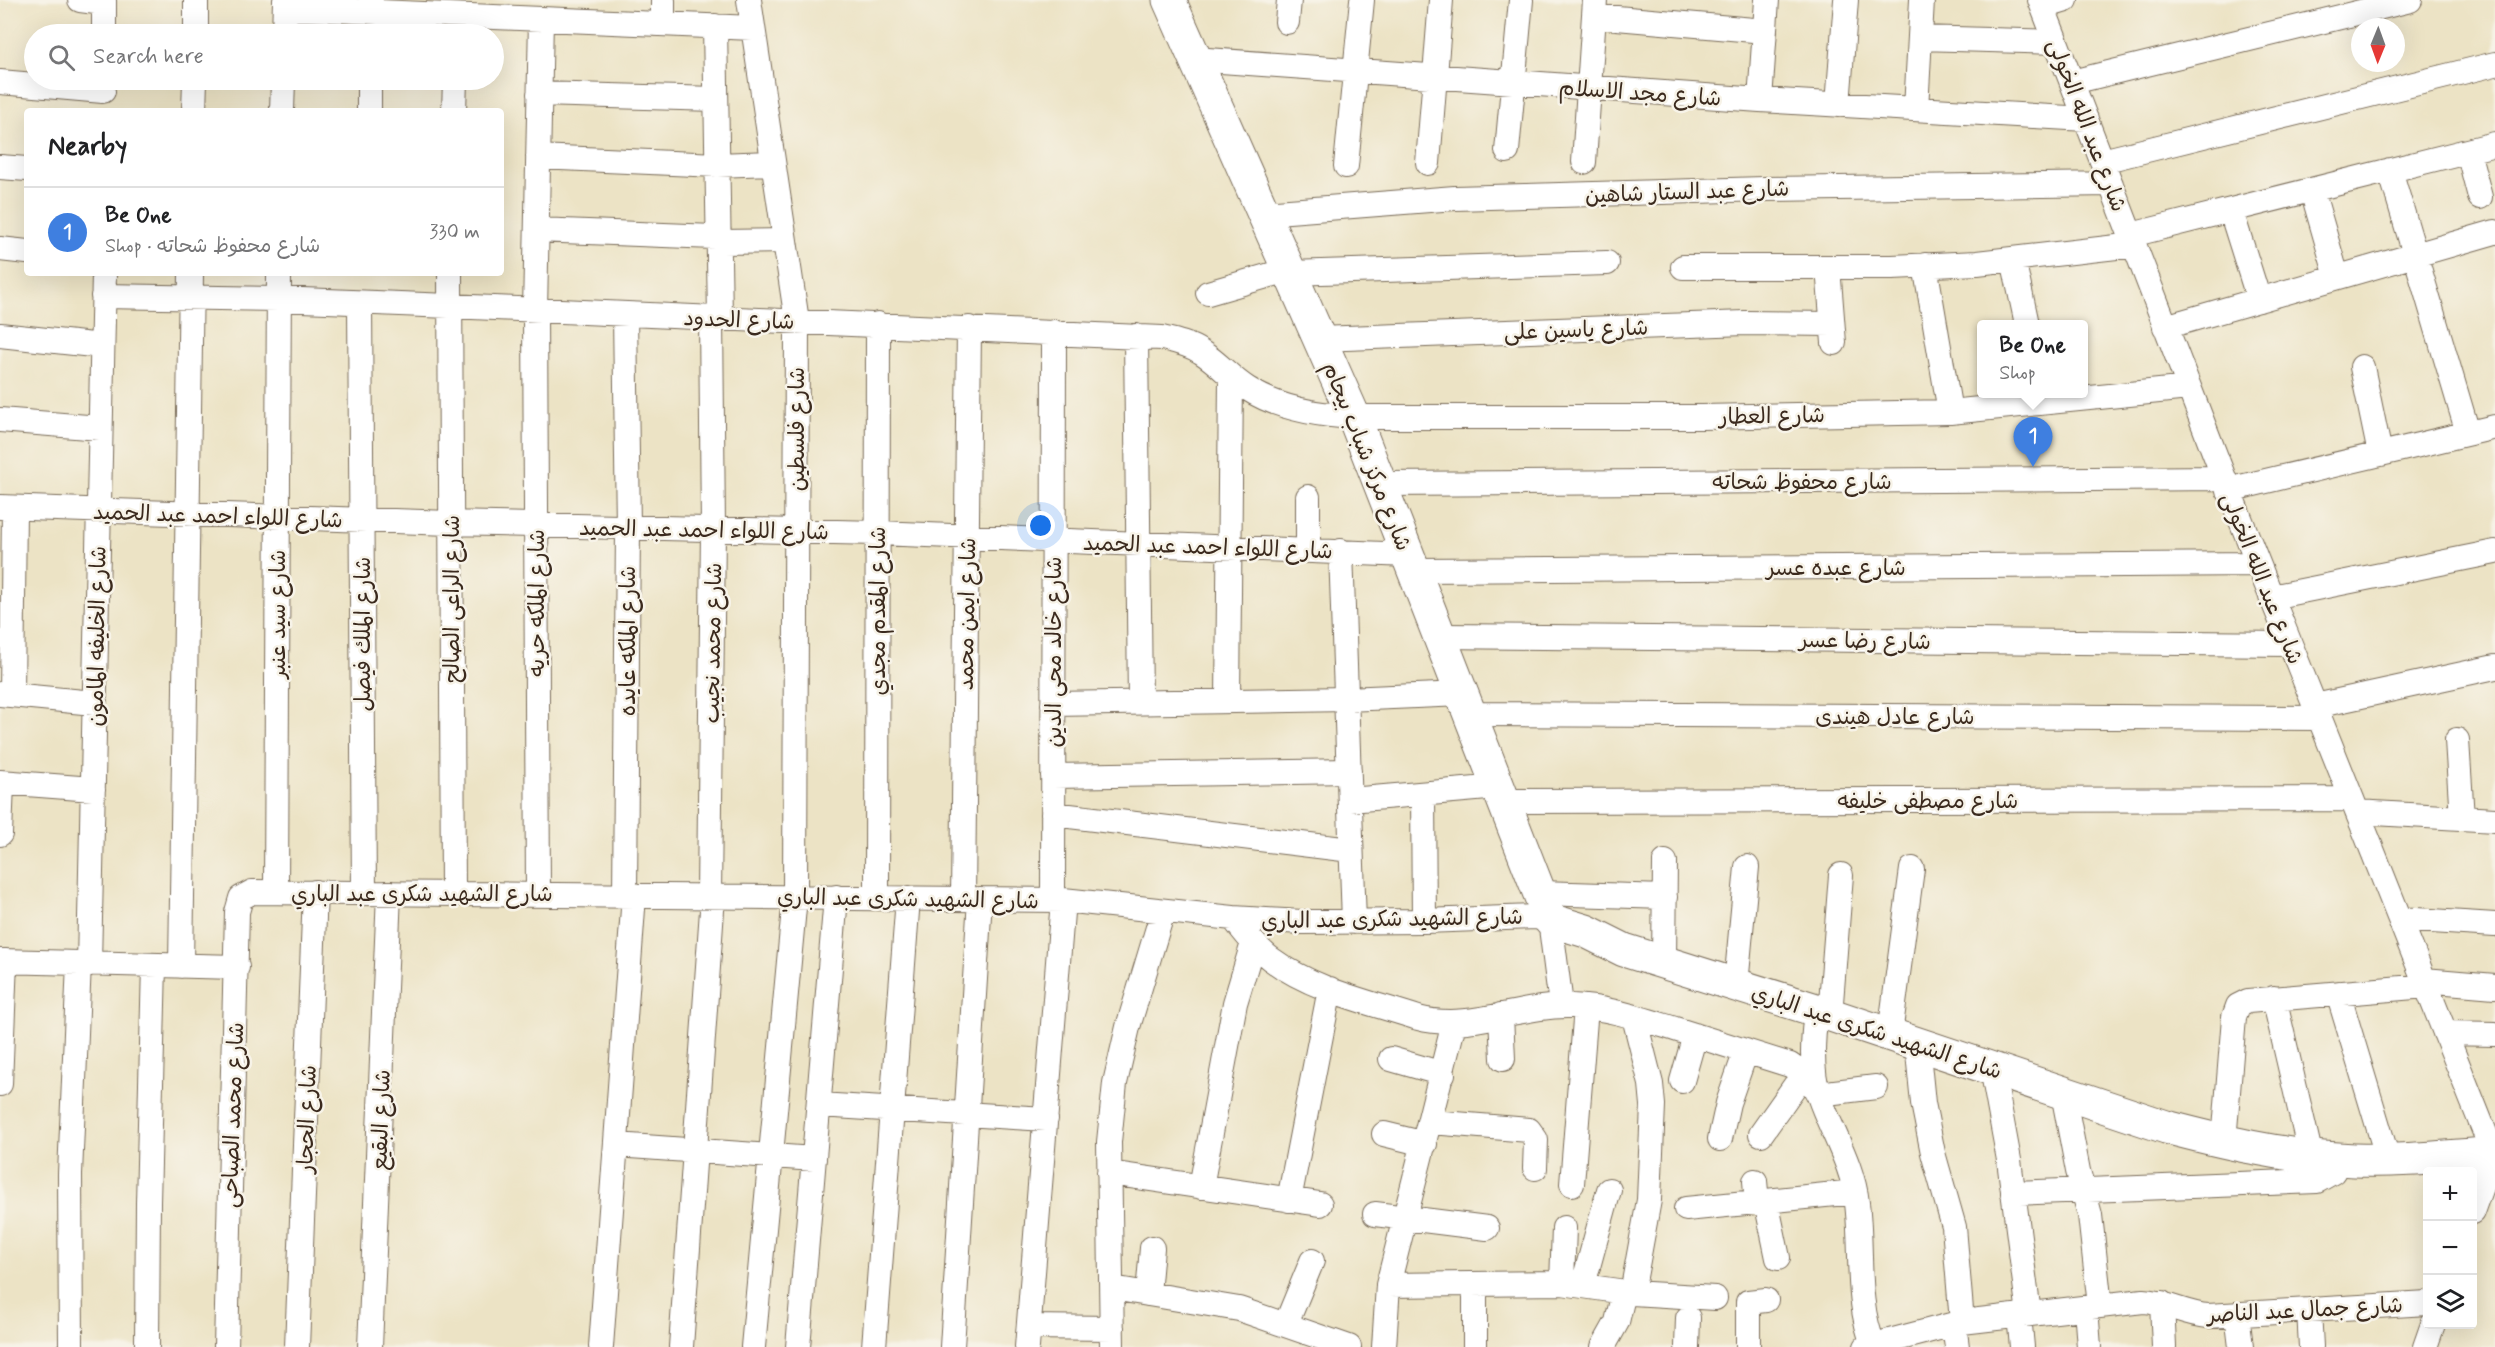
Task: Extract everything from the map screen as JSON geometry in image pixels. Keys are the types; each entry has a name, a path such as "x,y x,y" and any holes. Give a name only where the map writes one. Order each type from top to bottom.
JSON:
{"main road":[{"name":"شارع مركز شباب بيجام","path":"1169,0 1354,417 1545,906"},
{"name":"شارع الشهيد شكرى عبد الباري","path":"1545,906 1577,928 1624,950 1823,1012 2166,1127 2275,1152 2326,1158 2388,1159 2494,1153"}],"street":[{"path":"196,0 196,24"},
{"path":"663,0 663,24"},
{"name":"شارع فلسطين","path":"749,0 797,321 795,897 753,1347"},
{"path":"1346,166 1362,0"},
{"path":"1428,163 1442,0"},
{"path":"1507,151 1521,0"},
{"path":"1760,100 1767,0"},
{"path":"1838,105 1846,0"},
{"path":"1916,109 1922,0"},
{"path":"2041,3 2066,0"},
{"path":"2072,82 2345,8 2410,0"},
{"path":"96,1 102,24"},
{"name":"شارع عبد الله الخولى","path":"2041,3 2226,484 2494,1153"},
{"path":"284,24 285,4 371,15 541,19 576,10 663,24 753,28"},
{"path":"1584,162 1594,8 1765,31"},
{"name":"شارع الملكه حريه","path":"538,894 535,311 541,19"},
{"name":"شارع محمد نجيب","path":"681,1347 696,1151 711,896 713,529 718,239 715,26"},
{"path":"1920,38 2056,42"},
{"name":"شارع مجد الاسلام","path":"1194,59 1760,100 2086,119"},
{"path":"2102,160 2495,64"},
{"path":"0,82 24,85"},
{"path":"69,90 103,94"},
{"path":"194,108 195,90"},
{"path":"282,108 283,90"},
{"path":"369,90 369,108"},
{"path":"454,108 455,90"},
{"path":"539,94 716,99"},
{"path":"1683,267 1926,265 2013,259 2132,240 2231,211 2495,144"},
{"path":"2468,151 2480,197"},
{"path":"538,157 717,165 773,163"},
{"path":"0,166 24,169"},
{"path":"2390,170 2468,433"},
{"name":"شارع عبد الستار شاهين","path":"1263,213 1455,198 1764,189 2111,184"},
{"path":"2312,190 2337,277"},
{"path":"2231,211 2259,300"},
{"path":"537,230 718,239 722,242 785,241"},
{"path":"2165,327 2495,232"},
{"path":"0,249 24,252"},
{"path":"2013,259 2026,320"},
{"path":"1208,293 1289,272 1607,263"},
{"path":"1926,265 1950,412"},
{"name":"شارع ياسين على","path":"1319,339 1745,323 1833,334 1828,267"},
{"path":"181,966 191,276"},
{"name":"شارع سيد عنبر","path":"264,892 277,517 279,276"},
{"name":"شارع الراعى الصالح","path":"450,276 453,893"},
{"name":"شارع الحدود","path":"103,285 191,298 278,299 1136,336 1182,343 1201,352 1231,378 1268,400 1332,416 1354,417"},
{"name":"شارع الخليفه المامون","path":"71,1347 70,1174 93,789 103,285"},
{"name":"شارع الملك فيصل","path":"360,303 363,892"},
{"name":"شارع الملكه عايده","path":"601,1347 616,1145 629,895 625,315"},
{"name":"شارع المقدم مجدي","path":"877,898 878,324"},
{"name":"شارع ايمن محمد","path":"952,1347 967,1114 972,899 967,536 969,328"},
{"name":"شارع خالد محى الدين","path":"1028,1337 1046,1119 1058,900 1053,814 1054,332"},
{"path":"0,335 102,346"},
{"path":"1136,336 1140,702"},
{"path":"2362,368 2379,454"},
{"path":"1228,701 1231,378"},
{"name":"شارع العطار","path":"2088,395 2189,388"},
{"name":"شارع العطار","path":"1354,417 1702,417 1950,412 2042,398"},
{"path":"0,420 100,428"},
{"name":"شارع محفوظ شحاته","path":"1380,484 2226,484 2379,454 2495,427"},
{"path":"1308,497 1308,550"},
{"path":"7,508 6,695 94,703"},
{"name":"شارع اللواء احمد عبد الحميد","path":"7,508 450,523 967,536 1341,551 1411,563"},
{"path":"1341,551 1354,922"},
{"path":"2271,597 2495,552"},
{"name":"شارع عبده عسر","path":"1411,563 2258,564"},
{"name":"شارع رضا عسر","path":"1440,636 2290,644"},
{"name":"شارع عادل هيندى","path":"1053,704 1346,699 1466,704 2317,712 2495,667"},
{"path":"2457,740 2462,818"},
{"path":"1053,776 1348,771"},
{"path":"0,834 1,783 93,789"},
{"path":"1423,794 1425,921"},
{"name":"شارع مصطفى خليفه","path":"1350,800 1423,794 1502,794 2354,806 2495,820"},
{"path":"1053,814 1351,850"},
{"path":"1664,963 1665,862"},
{"path":"1736,985 1747,867"},
{"path":"1912,869 1904,1039 1923,1103 1931,1143 1954,1227 1957,1331"},
{"path":"1818,1094 1813,1053 1823,1012 1841,875"},
{"name":"شارع الشهيد شكرى عبد الباري","path":"264,892 1058,900 1233,918 1354,922 1520,916 1545,906"},
{"name":"شارع محمد الصباحى","path":"226,1347 238,904 241,898 264,892"},
{"name":"شارع الحجار","path":"297,1347 315,892"},
{"name":"شارع البقيع","path":"370,1347 389,893"},
{"path":"798,1347 836,897"},
{"path":"1561,1005 1545,906 1665,897"},
{"path":"874,1347 908,898"},
{"path":"1028,1337 1112,1337 1109,1142 1115,1083 1128,1027 1163,911"},
{"path":"1233,918 1253,943 1289,971 1330,989 1436,1023 1454,1023 1561,1005 1586,1007 1635,1017 1695,1035 1790,1065 1804,1073 1818,1094 1849,1171 1855,1192 1860,1294 1871,1346"},
{"path":"2400,919 2495,925"},
{"path":"1201,1187 1234,1003 1253,943"},
{"path":"0,1084 2,961 237,968"},
{"path":"147,1347 153,965"},
{"path":"2224,1142 2235,1011 2243,1002 2425,983 2495,986"},
{"path":"1289,1200 1330,989"},
{"path":"2338,993 2388,1159"},
{"path":"2013,1193 2317,1181 2333,1172 2326,1158 2274,998"},
{"path":"1572,1184 1586,1007"},
{"path":"1502,1015 1503,1059"},
{"path":"1603,1347 1617,1322 1628,1292 1649,1200 1653,1105 1651,1084 1635,1017"},
{"path":"1384,1347 1388,1285 1454,1023"},
{"path":"2445,1033 2495,1034"},
{"path":"1682,1081 1695,1035"},
{"path":"1720,1139 1728,1103 1746,1051"},
{"path":"1391,1059 1443,1074"},
{"path":"1992,1068 2013,1193 2024,1315 2022,1347"},
{"path":"1761,1134 1804,1073"},
{"path":"1818,1094 1876,1087"},
{"path":"2064,1093 2092,1230 2093,1307 2088,1347"},
{"path":"819,1105 1046,1119"},
{"path":"1384,1134 1529,1130 1536,1140 1535,1168"},
{"path":"616,1145 814,1159"},
{"path":"2477,1199 2494,1153"},
{"path":"1109,1173 1320,1204"},
{"path":"1572,1284 1609,1190"},
{"path":"1686,1209 1759,1194 1855,1192"},
{"path":"1759,1194 1778,1258"},
{"path":"1375,1214 1486,1228"},
{"path":"1564,1228 1572,1284"},
{"path":"1148,1294 1152,1248"},
{"path":"1286,1324 1312,1261"},
{"path":"1475,1284 1475,1347"},
{"path":"1388,1285 1572,1284 1628,1292 1715,1298"},
{"path":"1112,1288 1239,1309 1348,1347"},
{"path":"1748,1347 1748,1302 1766,1300"},
{"name":"شارع جمال عبد الناصر","path":"1871,1346 1957,1331 2024,1315 2143,1301 2162,1303 2199,1315 2423,1303"},
{"path":"2162,1303 2164,1347"},
{"path":"2309,1310 2311,1347"},
{"path":"2237,1314 2241,1347"},
{"path":"1687,1347 1688,1318"},
{"path":"2425,1347 2431,1329"}],"place":[{"name":"Be One","path":"2033,467"}]}
